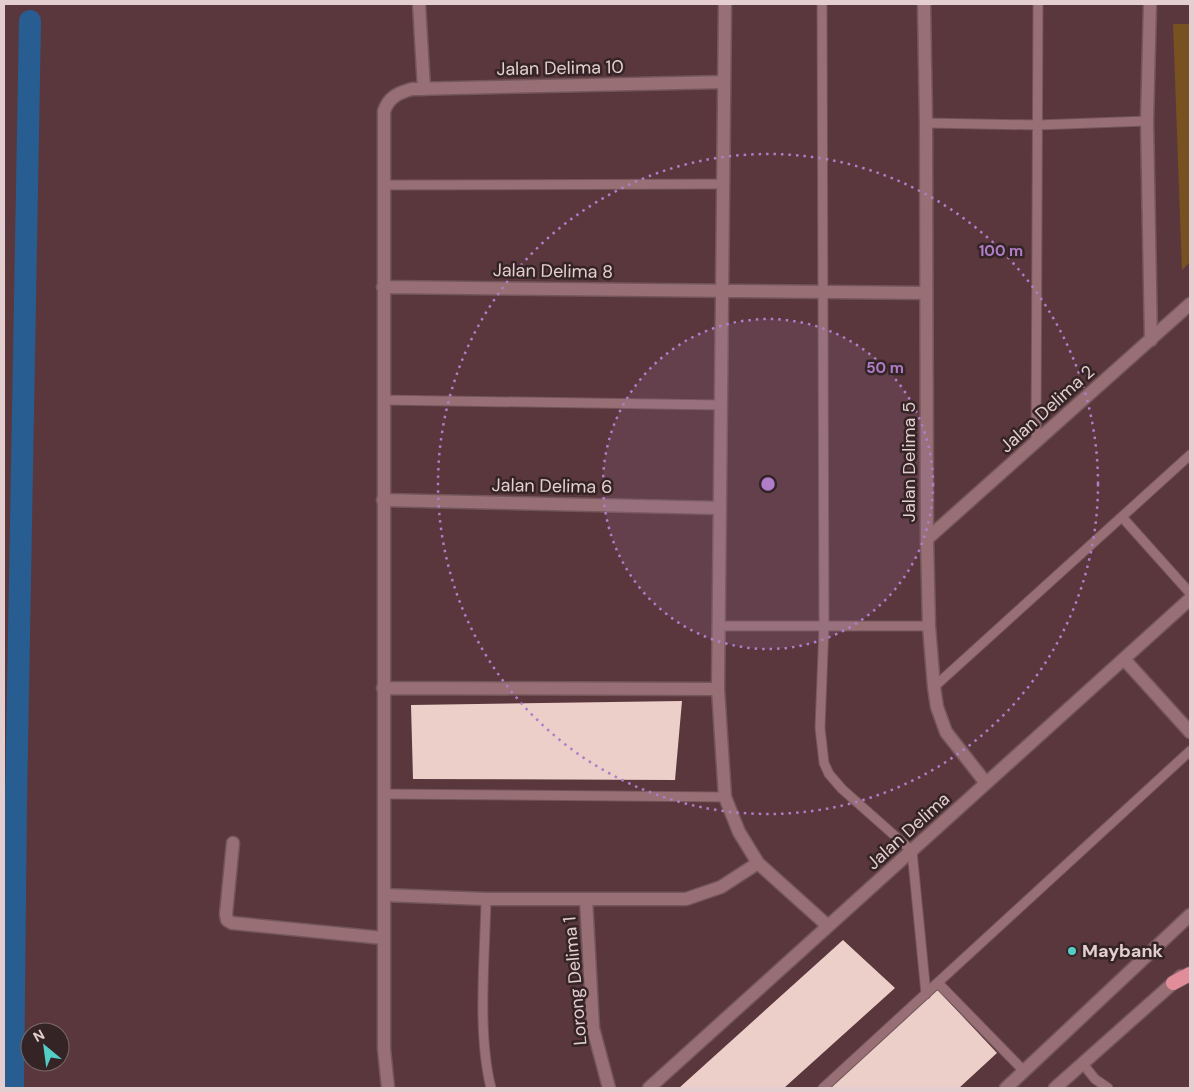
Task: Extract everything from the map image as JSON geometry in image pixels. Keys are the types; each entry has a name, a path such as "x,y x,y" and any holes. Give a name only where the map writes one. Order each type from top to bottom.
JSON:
{"highway":[{"path":"1173,983 1190,974"}],"street":[{"path":"419,4 424,89"},
{"path":"725,4 718,689 725,796 739,832 758,863 828,926"},
{"name":"Jalan Delima 5","path":"924,4 928,626 937,707 946,732 986,783"},
{"path":"1150,4 1147,121 1151,340"},
{"name":"Jalan Delima 10","path":"383,185 384,111 387,102 398,93 412,89 724,82"},
{"path":"383,185 383,938 384,1049 388,1088"},
{"name":"Jalan Delima 8","path":"383,287 926,294"},
{"name":"Jalan Delima 2","path":"926,539 1190,304"},
{"name":"Jalan Delima 6","path":"383,500 720,508"},
{"name":"Jalan Delima","path":"649,1088 1190,599"},
{"path":"1124,659 1190,732"},
{"path":"384,688 718,689"},
{"path":"233,843 227,920 232,923 383,938"},
{"path":"384,895 486,899 686,899 721,887 758,863"},
{"name":"Lorong Delima 1","path":"586,899 593,1028 609,1088"},
{"path":"1006,1088 1190,915"},
{"path":"1055,1088 1190,967"}],"lane":[{"path":"822,4 824,626 820,728 824,763 829,774 842,789 912,851 926,994"},
{"path":"1036,442 1038,4"},
{"path":"926,123 1038,124 1147,121"},
{"path":"383,185 723,184"},
{"path":"383,400 721,405"},
{"path":"934,687 1190,455"},
{"path":"1122,517 1190,593"},
{"path":"719,626 928,626"},
{"path":"823,1088 1190,751"},
{"path":"383,794 725,796"},
{"path":"486,899 484,1018 487,1075 490,1088"},
{"path":"938,983 1024,1071"},
{"path":"1083,1064 1094,1084 1108,1088"}],"shaded area":[{"path":"1173,24 1190,24 1190,262 1182,270"}],"building":[{"path":"682,701 675,780 413,779 411,705"},
{"path":"843,940 895,988 784,1088 679,1088"},
{"path":"935,987 997,1053 959,1088 828,1088"}],"waterway":[{"path":"13,1088 16,803 30,21"}],"place":[{"name":"Maybank","path":"1072,951"}]}
